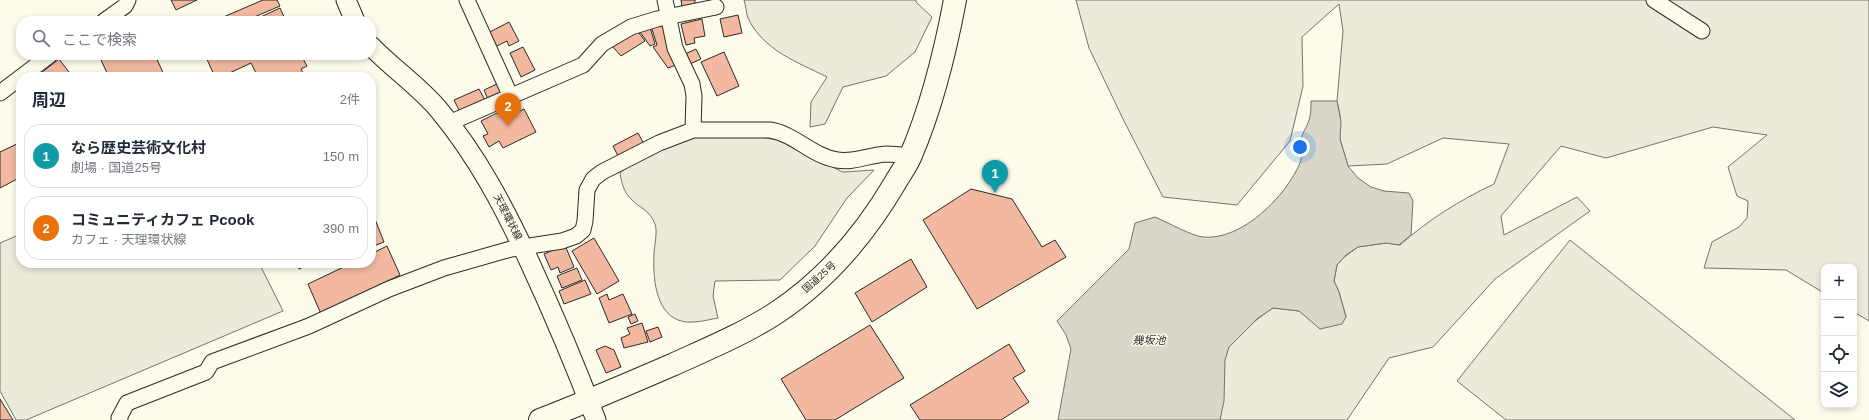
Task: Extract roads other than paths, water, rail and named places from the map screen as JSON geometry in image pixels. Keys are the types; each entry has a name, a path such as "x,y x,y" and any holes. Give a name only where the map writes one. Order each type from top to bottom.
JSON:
{"highway":[{"name":"国道25号","path":"540,420 593,411 740,334 777,312 810,286 847,251 878,213 910,156 928,109 945,51 955,0"}],"main road":[{"path":"346,0 353,16"},
{"name":"天理環状線","path":"376,50 420,88 449,123 500,199 548,301 593,411"}],"street":[{"path":"111,16 125,6 128,0"},
{"path":"467,0 511,97"},
{"path":"665,0 675,48 692,84 694,96 693,130"},
{"path":"1654,0 1702,31"},
{"path":"449,123 582,65 602,44 631,27 668,17 716,7"},
{"path":"28,72 43,60"},
{"path":"0,93 16,81"},
{"path":"120,420 127,403 206,372 212,362 309,326 389,289 444,268 511,249 562,241 576,236 583,230 587,190 593,179 602,172 659,143 693,130 780,131 822,155 836,160 857,160 885,154 910,156"}],"water":[{"name":"幾坂池","path":"1311,101 1337,101 1341,122 1340,139 1348,166 1358,178 1371,187 1384,191 1409,193 1413,201 1411,235 1399,245 1386,243 1358,247 1346,255 1337,265 1334,281 1339,292 1346,317 1342,324 1320,329 1299,311 1273,308 1258,318 1229,347 1225,360 1224,401 1220,420 1058,420 1071,349 1066,335 1057,321 1129,249 1135,223 1155,217 1198,236 1218,236 1233,232 1261,214 1284,189 1300,163 1302,136 1309,119"}],"place":[{"name":"コミュニティカフェ Pcook","path":"508,126"},
{"name":"なら歴史芸術文化村","path":"995,193"}]}
